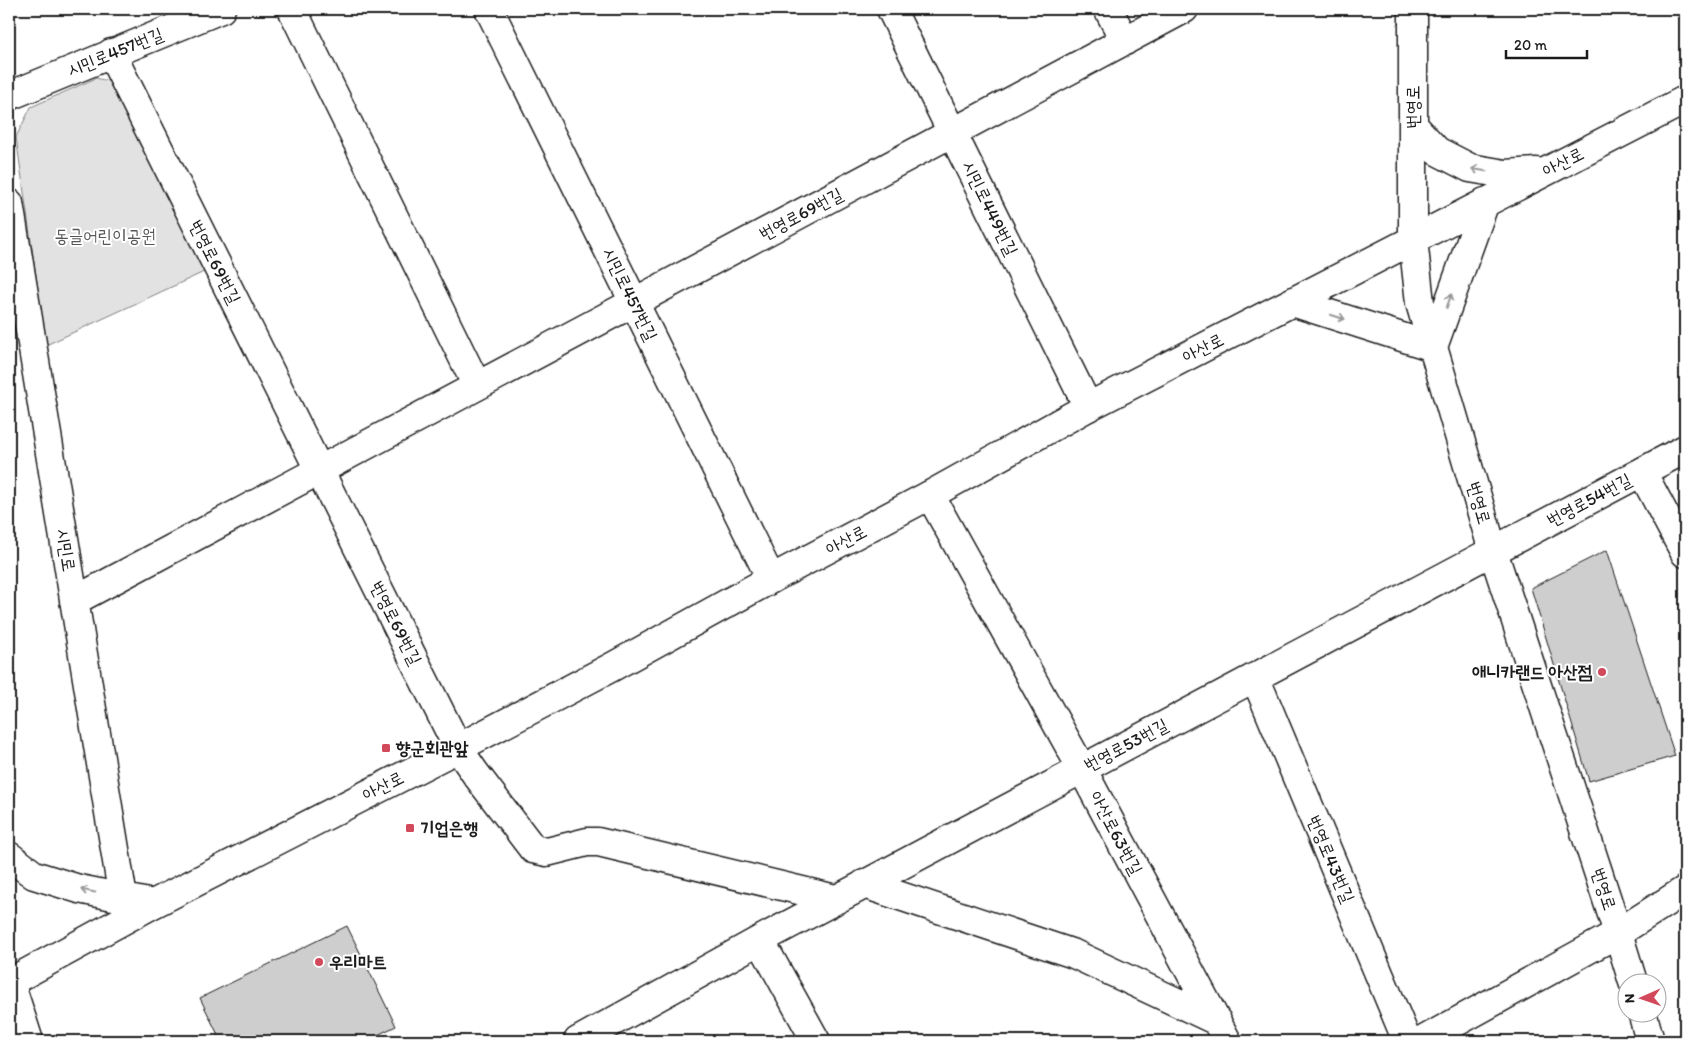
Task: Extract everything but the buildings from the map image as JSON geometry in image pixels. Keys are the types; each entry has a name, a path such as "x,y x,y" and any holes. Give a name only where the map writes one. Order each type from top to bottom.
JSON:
{"street":[{"name":"시민로457번길","path":"9,96 221,9"},
{"path":"292,9 477,386"},
{"name":"시민로457번길","path":"489,9 771,579"},
{"name":"시민로449번길","path":"891,9 1088,407"},
{"path":"1108,9 1125,41"},
{"name":"번영로69번길","path":"74,602 1184,9"},
{"name":"번영로","path":"1413,9 1414,239 1420,304 1493,551 1630,972"},
{"name":"번영로69번길","path":"111,54 458,748 475,774 533,849 547,852 587,842 598,842 836,899"},
{"name":"아산로","path":"9,975 153,904 458,748 930,495 1088,407 1685,100"},
{"path":"1413,125 1437,151 1470,168 1505,174 1545,172"},
{"name":"시민로","path":"9,202 123,898"},
{"path":"1292,302 1433,347 1485,202"},
{"name":"번영로54번길","path":"1493,551 1685,449"},
{"path":"1642,472 1685,553"},
{"name":"아산로63번길","path":"930,495 1082,769 1222,1031"},
{"name":"번영로53번길","path":"578,1041 864,884 1493,551"},
{"name":"번영로43번길","path":"1255,677 1407,1041"},
{"path":"9,856 34,875 80,889 153,904"},
{"path":"864,884 1074,954 1222,1031"},
{"path":"1422,1041 1463,1030 1685,890"},
{"path":"760,940 816,1041"},
{"path":"9,975 29,1041"},
{"path":"1645,1022 1650,1041"}],"green space":[{"name":"동글어린이공원","path":"96,78 115,83 204,272 46,345 16,137 31,107"}],"place":[{"name":"애니카랜드 아산점","path":"1602,672"},
{"name":"향군회관앞","path":"386,748"},
{"name":"기업은행","path":"410,828"},
{"name":"우리마트","path":"319,962"}]}
